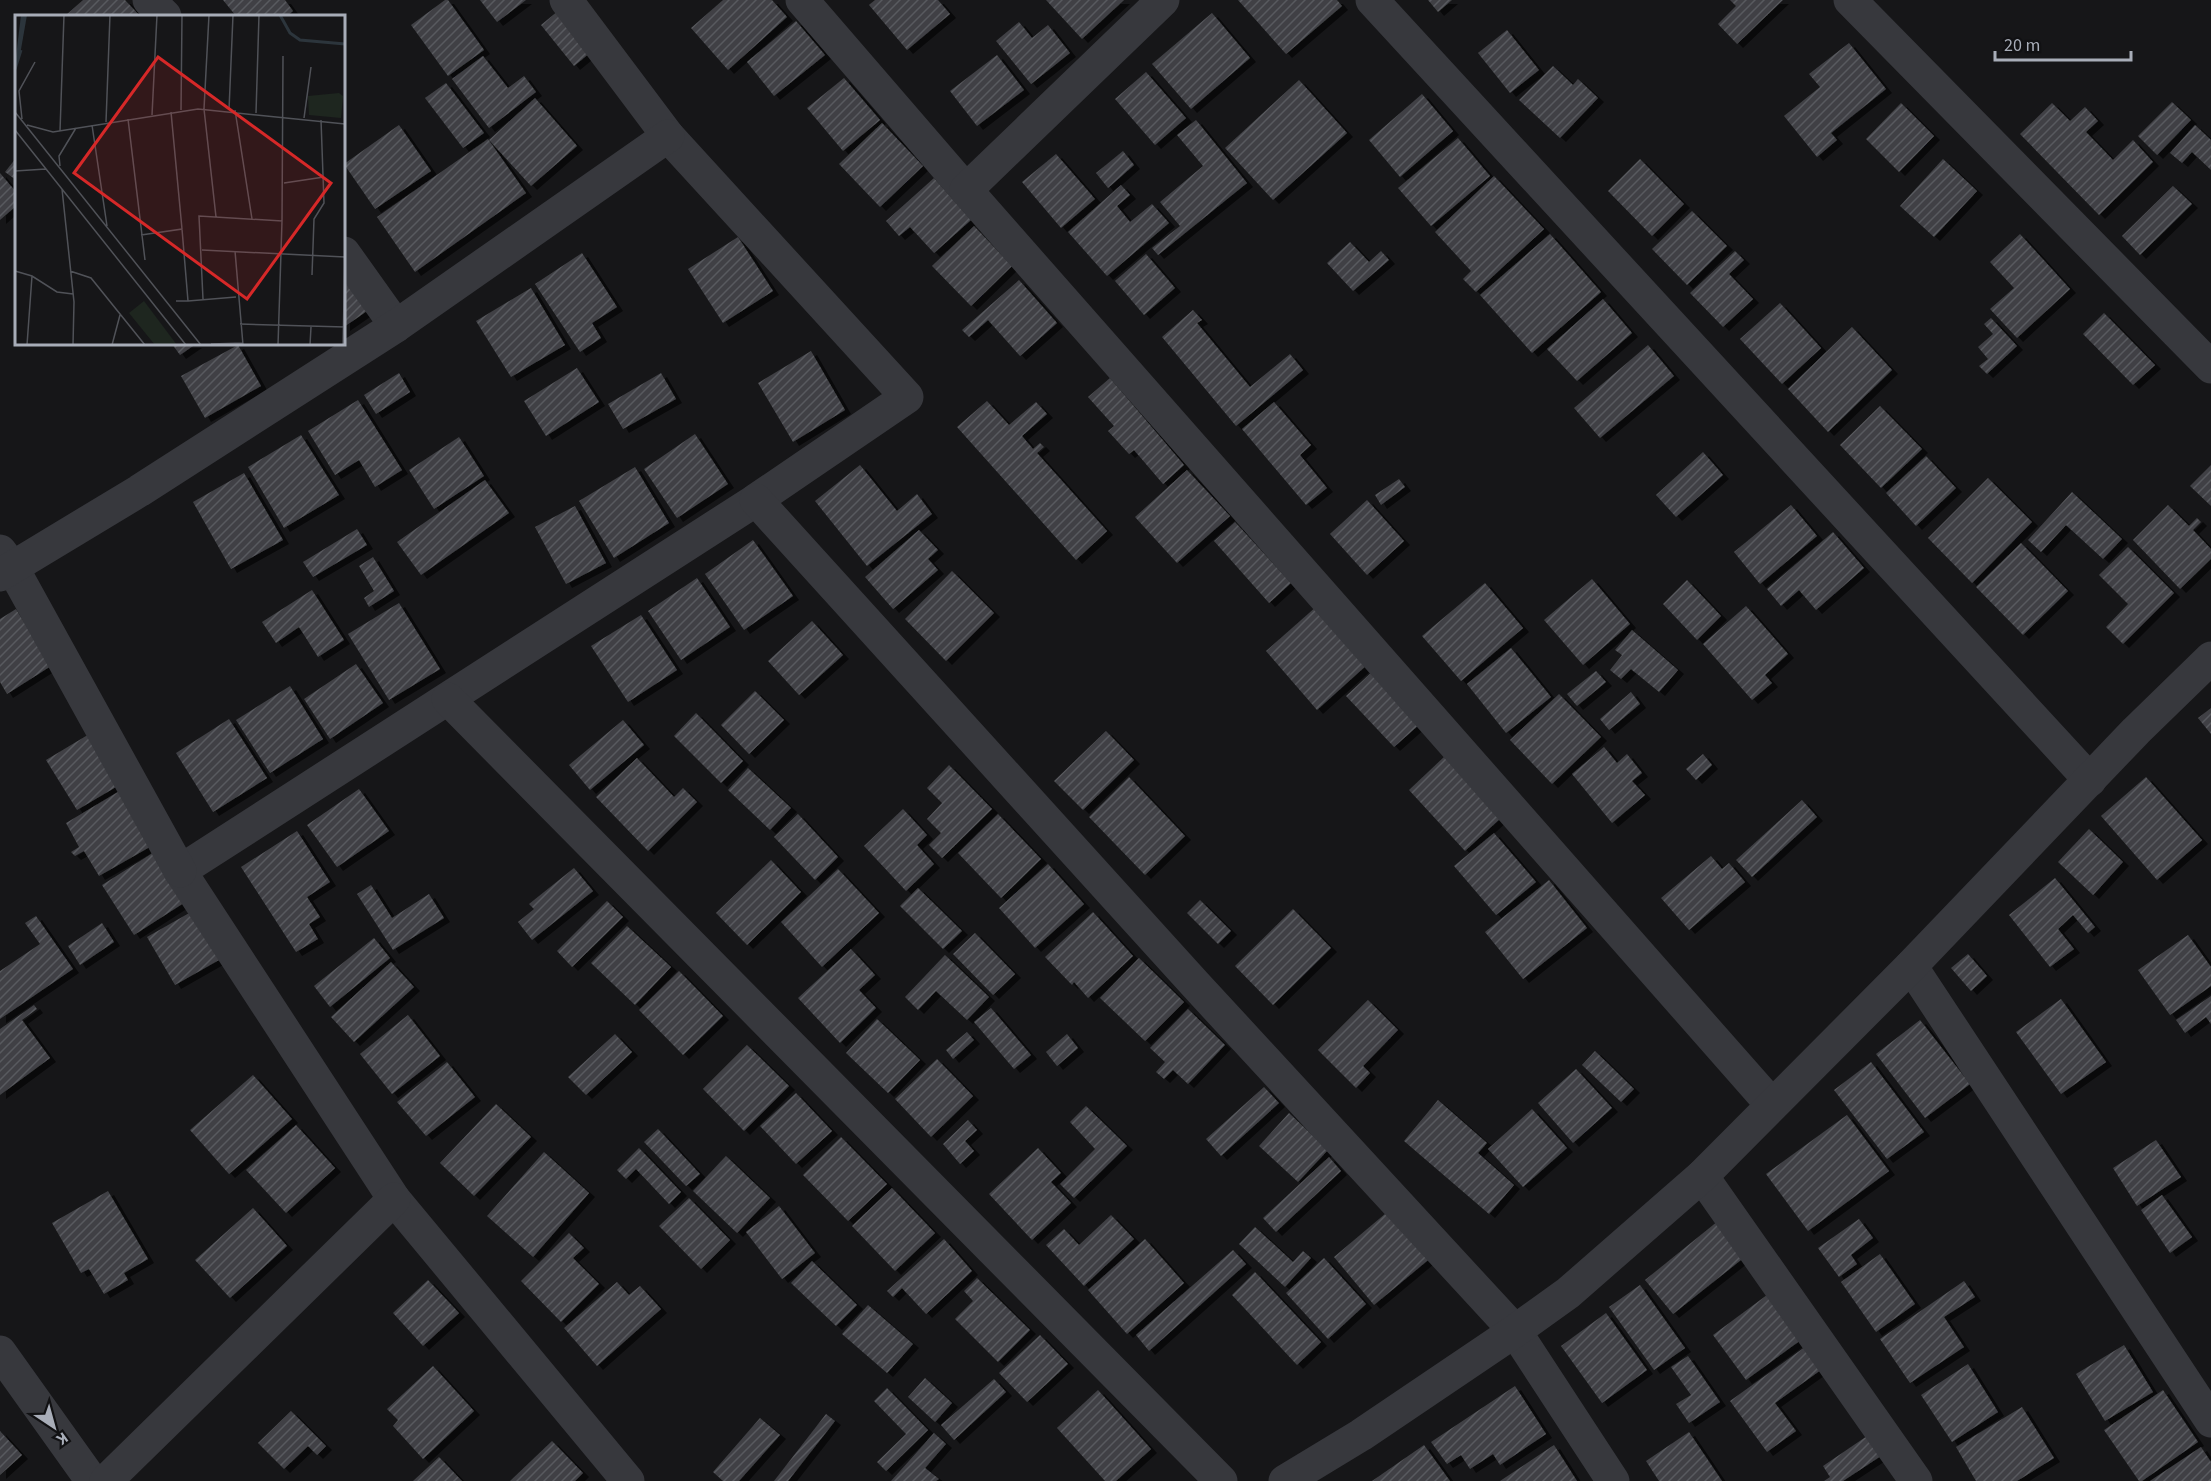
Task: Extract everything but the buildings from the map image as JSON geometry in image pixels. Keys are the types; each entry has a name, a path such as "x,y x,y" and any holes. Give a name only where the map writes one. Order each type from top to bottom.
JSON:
{"street":[{"path":"149,0 164,15"},
{"path":"180,870 756,500 907,397 668,136 566,0"},
{"path":"802,0 966,190 1772,1105"},
{"path":"966,190 1164,0"},
{"path":"1372,0 2090,780"},
{"path":"1850,0 2211,367"},
{"path":"628,1481 394,1200 180,870 4,564 139,491 396,326 668,136"},
{"path":"345,254 396,326"},
{"path":"756,500 1187,975 1515,1331 1613,1481"},
{"path":"1294,1479 1568,1293 1702,1176 1911,966 2211,658"},
{"path":"448,699 1221,1481"},
{"path":"1911,966 2211,1421"},
{"path":"1702,1176 1916,1481"},
{"path":"106,1481 394,1200"},
{"path":"0,1352 92,1481"}]}
